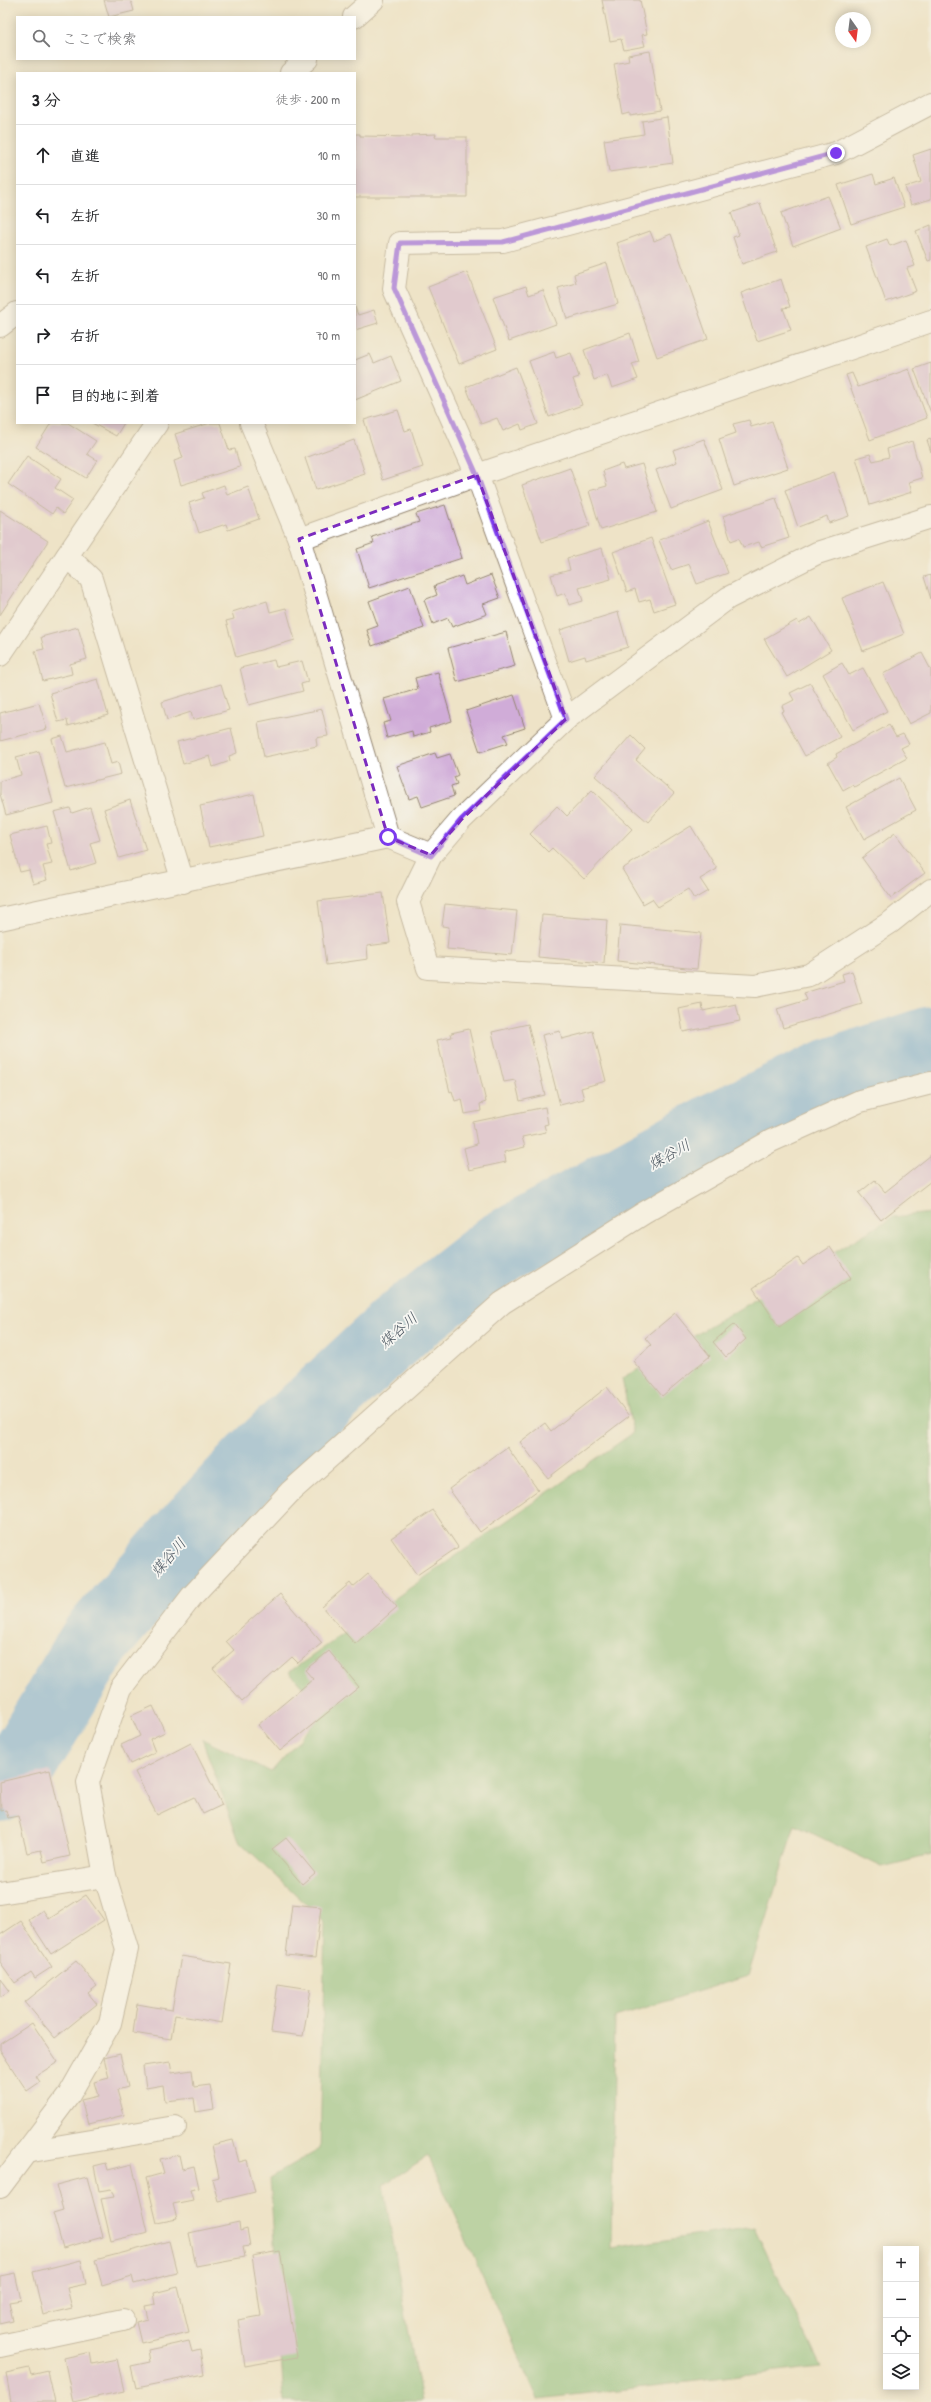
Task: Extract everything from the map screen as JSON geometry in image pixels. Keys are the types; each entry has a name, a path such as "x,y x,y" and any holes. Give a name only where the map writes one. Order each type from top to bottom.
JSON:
{"street":[{"path":"355,16 373,0"},
{"path":"292,72 306,60"},
{"path":"566,719 477,475 394,288 400,243 503,242 511,240 836,153 931,103"},
{"path":"0,326 16,314"},
{"path":"299,539 477,475 931,321"},
{"path":"0,655 156,424"},
{"path":"251,424 299,539 388,837"},
{"path":"931,517 817,553 728,598 566,719 461,820 431,856 408,902 428,968 755,986 809,975 891,922 931,890"},
{"path":"67,556 92,579 183,882"},
{"path":"0,919 183,882 388,837 431,856"},
{"path":"0,2187 69,2095 110,2023 127,1949 104,1876 88,1782 121,1688 192,1596 290,1492 502,1303 644,1213 771,1141 860,1101 931,1083"},
{"path":"0,1894 104,1876"},
{"path":"26,2152 176,2127"},
{"path":"0,2346 123,2320"}],"highlighted area":[{"path":"477,475 566,719 461,820 431,855 388,837 299,539"}],"green space":[{"path":"931,1213 931,1855 882,1867 795,1825 748,1976 615,2017 611,2248 754,2227 821,2367 538,2399 428,2156 383,2185 421,2402 284,2402 270,2178 320,2149 325,1922 239,1841 202,1739 271,1772 324,1712 289,1672 633,1433 622,1379 893,1217"}],"building":[{"path":"104,0 131,0 134,11 109,16"},
{"path":"602,0 640,0 647,34 642,35 645,46 624,50 621,39 610,41"},
{"path":"650,51 660,111 630,116 630,113 623,115 614,64 629,61 628,55"},
{"path":"667,117 673,163 609,172 604,140 644,134 642,121"},
{"path":"356,134 360,134 360,136 412,137 412,135 436,134 435,137 467,137 467,197 356,197"},
{"path":"931,149 931,199 911,205 905,187 921,182 913,155"},
{"path":"873,174 876,184 894,178 904,207 851,224 838,185"},
{"path":"828,196 841,228 793,246 781,213"},
{"path":"760,203 777,252 742,264 733,237 739,235 731,213"},
{"path":"931,225 931,260 928,261 916,231"},
{"path":"650,231 654,241 671,234 708,339 657,357 617,243"},
{"path":"887,239 890,246 906,240 915,266 907,268 916,291 886,302 866,247"},
{"path":"607,263 618,304 567,319 558,288 576,283 574,274"},
{"path":"467,272 497,349 459,364 428,287"},
{"path":"781,279 790,307 783,308 791,330 757,341 741,293"},
{"path":"526,286 529,295 543,290 556,324 509,341 493,297"},
{"path":"356,310 358,315 374,310 378,323 356,330"},
{"path":"630,333 639,362 632,364 638,379 612,388 607,375 594,380 584,350"},
{"path":"554,352 556,358 571,353 579,377 573,379 582,405 549,417 529,361"},
{"path":"370,354 374,363 391,356 401,381 356,400 356,360"},
{"path":"931,363 931,413 914,369"},
{"path":"516,367 538,424 522,430 520,424 503,431 497,418 481,424 466,387"},
{"path":"909,369 927,418 870,440 846,375 852,373 858,387"},
{"path":"398,410 405,431 411,429 423,467 383,480 364,420"},
{"path":"749,420 751,427 772,421 788,468 734,486 719,439 736,433 733,424"},
{"path":"50,424 70,424 96,441 87,454 97,460 86,478 36,447"},
{"path":"94,424 123,424 116,436"},
{"path":"207,424 220,424 229,450 235,449 240,467 181,485 174,461 183,458 175,434"},
{"path":"704,439 723,490 671,509 656,470 677,462 673,450"},
{"path":"931,439 931,452 927,440"},
{"path":"354,440 365,474 316,490 305,458"},
{"path":"912,441 922,478 909,482 912,492 870,505 856,458 870,454 873,461 889,457 887,449"},
{"path":"27,456 61,479 55,488 73,500 63,514 56,508 52,514 8,484"},
{"path":"622,464 624,469 642,464 657,512 601,530 589,491 607,486 603,471"},
{"path":"570,468 590,526 542,542 522,485"},
{"path":"834,472 849,516 829,523 827,516 798,527 785,490"},
{"path":"224,485 227,495 248,487 259,519 228,530 226,524 199,533 189,503 204,498 202,493"},
{"path":"776,498 789,538 761,547 759,542 743,547 739,538 731,541 723,516"},
{"path":"445,505 462,558 369,588 357,549 374,543 372,537 419,522 416,514"},
{"path":"0,510 48,541 0,615"},
{"path":"708,521 728,573 697,584 689,564 671,570 659,540"},
{"path":"651,538 675,604 654,611 650,599 639,602 635,589 627,592 613,552"},
{"path":"602,548 611,579 579,588 583,601 569,605 565,593 557,596 551,575 570,570 567,558"},
{"path":"491,575 500,598 483,604 487,614 452,627 448,618 433,624 424,600 437,595 434,586 462,576 465,585"},
{"path":"931,575 931,599 924,577"},
{"path":"883,582 904,634 863,651 842,598"},
{"path":"410,586 424,628 372,646 367,630 378,626 369,601"},
{"path":"267,601 270,612 286,608 295,640 236,657 226,621 234,619 232,612"},
{"path":"618,612 628,647 586,660 585,656 569,661 560,630"},
{"path":"811,617 831,650 787,677 764,639 797,620 799,624"},
{"path":"78,627 87,659 70,664 72,674 43,681 35,651 44,649 41,637"},
{"path":"506,632 515,666 457,682 448,648"},
{"path":"922,653 931,670 931,713 909,724 883,674"},
{"path":"274,660 276,667 302,661 308,682 301,684 303,691 249,705 240,668"},
{"path":"842,663 849,675 863,668 887,711 853,730 823,674"},
{"path":"438,672 452,721 429,728 430,732 413,737 412,731 387,738 383,723 391,721 384,699 418,689 415,678"},
{"path":"98,679 108,715 68,726 67,720 58,722 50,693"},
{"path":"810,683 840,737 805,756 781,712 784,711 782,706 794,700 790,693"},
{"path":"221,684 229,710 193,720 191,712 167,720 162,702"},
{"path":"514,695 525,728 504,735 508,743 480,752 466,711"},
{"path":"39,703 47,729 0,741 0,713"},
{"path":"322,709 328,736 316,738 317,746 264,757 258,722"},
{"path":"889,725 896,737 903,734 909,744 901,748 907,758 854,787 852,785 843,790 828,763 837,757 836,754"},
{"path":"231,728 237,753 229,756 230,761 213,767 210,756 183,764 177,742"},
{"path":"631,735 645,749 636,760 674,793 648,822 595,776"},
{"path":"62,736 67,752 105,742 111,764 118,762 121,774 65,788 52,739"},
{"path":"39,751 53,803 6,815 0,794 0,781 21,775 16,757"},
{"path":"435,753 437,758 450,754 458,775 454,777 457,784 451,786 454,796 422,807 418,796 409,799 397,766"},
{"path":"899,778 916,810 864,839 846,807"},
{"path":"592,790 632,829 584,879 552,848 548,852 530,834 557,806 567,816"},
{"path":"254,794 263,836 209,847 200,806"},
{"path":"130,800 146,850 119,858 104,809"},
{"path":"90,807 100,840 90,843 96,863 71,871 54,812 70,808 72,813"},
{"path":"47,826 51,843 46,844 52,864 43,866 47,880 33,884 29,870 20,872 10,835"},
{"path":"691,826 717,869 700,879 708,891 694,899 688,889 658,907 652,899 643,904 622,869"},
{"path":"895,833 925,873 891,898 862,858"},
{"path":"383,893 390,943 367,946 368,959 326,965 318,901"},
{"path":"445,904 517,911 512,955 447,949 449,927 442,926"},
{"path":"542,915 607,920 604,963 538,957"},
{"path":"620,925 701,933 697,969 617,961"},
{"path":"852,971 862,1004 783,1028 777,1009 807,1000 804,993 844,981 842,974"},
{"path":"702,1004 703,1011 736,1004 740,1021 683,1032 679,1009"},
{"path":"528,1024 545,1095 520,1101 515,1080 504,1082 492,1032"},
{"path":"469,1029 486,1102 480,1104 481,1111 465,1114 462,1099 455,1101 452,1091 450,1092 437,1040 452,1037 451,1033"},
{"path":"560,1031 562,1039 593,1031 606,1081 581,1088 584,1099 560,1105 542,1035"},
{"path":"545,1107 548,1124 544,1125 546,1132 522,1137 525,1147 504,1152 506,1162 469,1170 464,1148 477,1144 473,1122"},
{"path":"931,1155 931,1181 881,1220 859,1193 875,1180 885,1192"},
{"path":"830,1247 851,1278 779,1327 753,1288 798,1258 803,1265"},
{"path":"675,1313 710,1356 662,1396 633,1361 651,1345 645,1338"},
{"path":"734,1324 746,1339 726,1357 713,1342"},
{"path":"607,1387 629,1416 548,1478 520,1442 545,1423 551,1431"},
{"path":"507,1447 538,1490 480,1532 449,1489"},
{"path":"433,1510 458,1547 417,1575 391,1538"},
{"path":"368,1574 397,1607 355,1644 322,1607 350,1583 353,1587"},
{"path":"280,1594 322,1643 298,1663 292,1657 242,1701 213,1668 234,1650 226,1641"},
{"path":"329,1651 359,1687 280,1751 258,1725 313,1679 305,1670"},
{"path":"153,1706 165,1732 150,1739 155,1752 130,1764 121,1745 140,1736 131,1716"},
{"path":"191,1743 222,1805 203,1814 194,1797 157,1815 135,1772"},
{"path":"50,1770 70,1856 44,1862 41,1850 27,1853 18,1816 8,1818 6,1810 1,1811 0,1782"},
{"path":"286,1838 315,1873 302,1884 272,1849"},
{"path":"86,1895 104,1920 51,1954 29,1920 43,1910 49,1919"},
{"path":"292,1904 321,1907 315,1958 286,1955"},
{"path":"21,1921 52,1967 35,1978 31,1972 15,1983 0,1962 0,1935"},
{"path":"181,1956 231,1964 222,2023 175,2015 171,2039 133,2033 137,2004 172,2010"},
{"path":"76,1961 97,1986 88,1993 97,2004 55,2038 25,2002"},
{"path":"0,1979 9,1991 0,1997"},
{"path":"278,1984 311,1989 303,2036 271,2032"},
{"path":"32,2023 58,2062 36,2076 40,2082 27,2091 0,2050 0,2044"},
{"path":"120,2054 128,2087 117,2090 124,2115 88,2124 81,2100 98,2096 94,2082 109,2078 104,2058"},
{"path":"170,2062 172,2073 192,2070 194,2087 210,2085 214,2109 196,2112 194,2098 165,2101 163,2085 146,2088 143,2066"},
{"path":"233,2140 239,2162 247,2160 255,2192 218,2201 212,2179 219,2177 212,2145"},
{"path":"179,2155 182,2169 194,2166 199,2188 190,2190 193,2200 173,2204 177,2219 157,2223 146,2178 164,2173 160,2159"},
{"path":"106,2163 108,2170 132,2164 148,2232 111,2241 101,2199 114,2197 111,2189 99,2191 94,2166"},
{"path":"87,2177 103,2237 63,2248 53,2213 63,2210 56,2185"},
{"path":"239,2222 240,2231 247,2229 250,2246 243,2247 245,2257 196,2266 189,2233"},
{"path":"169,2241 177,2273 134,2284 132,2276 102,2285 95,2260"},
{"path":"280,2251 297,2357 245,2366 238,2320 261,2316 252,2256"},
{"path":"81,2260 86,2284 67,2288 72,2308 43,2315 33,2272"},
{"path":"15,2273 21,2300 9,2302 13,2321 0,2324 0,2276"},
{"path":"178,2287 189,2332 141,2343 136,2322 148,2319 145,2306 156,2304 154,2293"},
{"path":"189,2341 192,2352 200,2350 204,2374 136,2388 131,2366 150,2362 148,2350"},
{"path":"90,2352 92,2364 117,2359 124,2391 73,2402 64,2358"},
{"path":"29,2368 31,2375 48,2371 55,2402 11,2402 6,2373"}],"waterway":[{"name":"煤谷川","path":"0,1786 13,1778 96,1639 175,1548 255,1462 403,1324 500,1248 718,1127 828,1075 931,1042"}],"route":[{"path":"388,837 431,856 461,820 566,719 477,475 394,288 400,243 503,242 836,153"}]}
